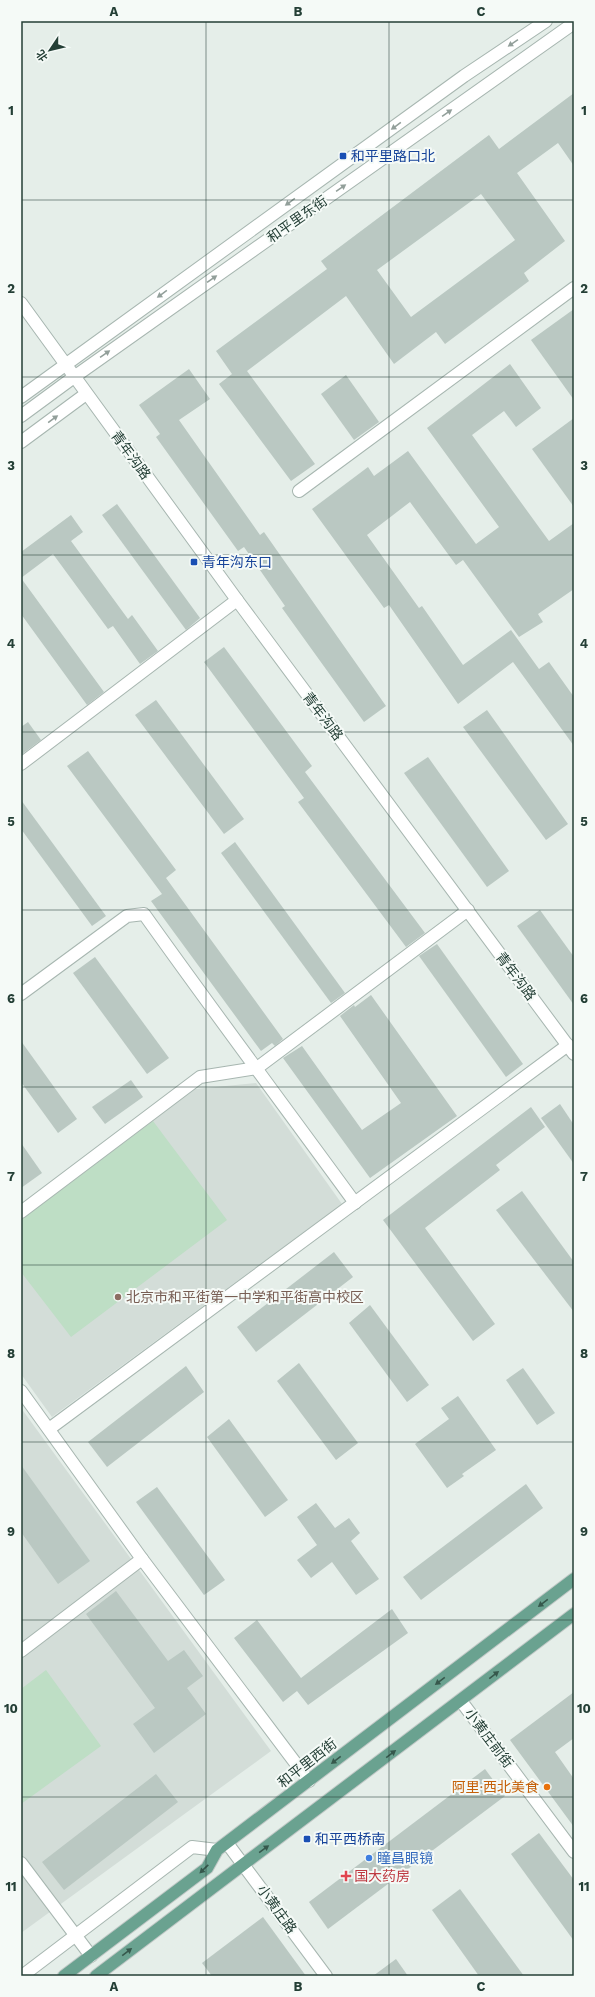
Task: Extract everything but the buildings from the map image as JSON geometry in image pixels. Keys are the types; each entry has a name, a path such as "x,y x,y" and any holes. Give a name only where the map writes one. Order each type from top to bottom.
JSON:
{"main road":[{"name":"和平里西街","path":"64,1976 207,1868 217,1850 574,1579"},
{"path":"96,1976 574,1614"}],"street":[{"name":"和平里东街","path":"21,398 464,76 546,21"},
{"name":"和平里东街","path":"21,416 574,23"},
{"path":"299,491 574,288"},
{"path":"21,303 65,365"},
{"name":"青年沟路","path":"65,365 237,600 571,1049"},
{"path":"21,442 86,394"},
{"path":"21,764 237,600"},
{"path":"21,1212 200,1077 257,1068 468,910"},
{"path":"21,994 127,916 144,914 234,1041 257,1068 355,1203"},
{"path":"49,1429 355,1203 571,1049"},
{"path":"21,1391 142,1558 308,1781"},
{"path":"21,1651 142,1558"},
{"name":"小黄庄前街","path":"461,1701 574,1852"},
{"name":"小黄庄路","path":"227,1843 326,1976"},
{"path":"22,1976 192,1847 217,1850"},
{"path":"21,1863 91,1956"}],"shaded area":[{"name":"北京市和平街第一中学和平街高中校区","path":"256,1083 342,1204 52,1417 21,1374 21,1220 195,1089"},
{"path":"21,1408 271,1751 21,1933"}],"green space":[{"path":"153,1121 227,1220 71,1337 21,1272 21,1220"},
{"path":"46,1670 101,1746 21,1804 21,1689"}],"place":[{"name":"和平里路口北","path":"343,156"},
{"name":"青年沟东口","path":"194,562"},
{"name":"北京市和平街第一中学和平街高中校区","path":"118,1297"},
{"name":"阿里·西北美食","path":"547,1787"},
{"name":"和平西桥南","path":"307,1839"},
{"name":"瞳昌眼镜","path":"369,1858"},
{"name":"国大药房","path":"346,1876"}]}
